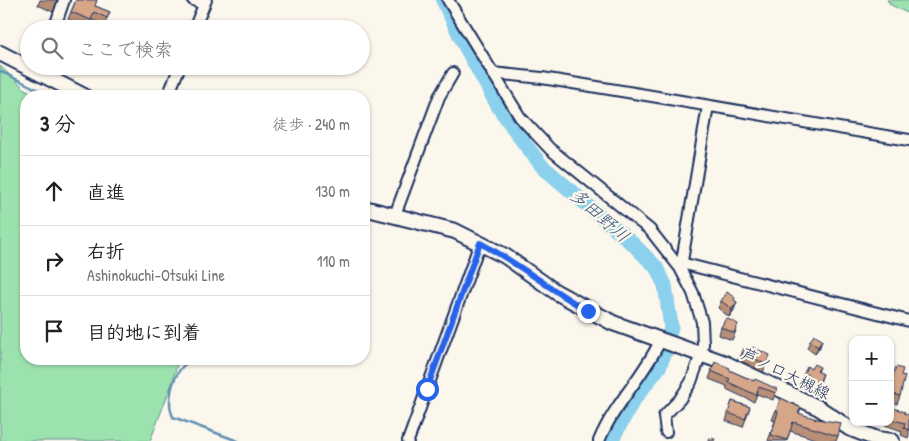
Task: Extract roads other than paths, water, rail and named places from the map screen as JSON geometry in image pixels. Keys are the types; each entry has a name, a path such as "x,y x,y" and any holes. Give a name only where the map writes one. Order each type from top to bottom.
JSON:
{"main road":[{"path":"0,53 20,61"},
{"path":"50,75 74,90"},
{"name":"芦ノ口大槻線","path":"370,209 455,230 505,256 556,292 613,323 725,363 798,397 819,408 849,428 872,439 892,441"}],"street":[{"path":"57,20 64,0"},
{"path":"193,0 205,2 198,20"},
{"path":"448,0 520,117 550,149 650,230 681,266 699,309 703,335 701,354 691,382 680,399 664,416 666,432"},
{"path":"395,215 439,97 453,73"},
{"path":"492,73 542,78 909,140"},
{"path":"170,90 176,75"},
{"path":"681,266 708,106"},
{"path":"408,441 480,243"},
{"path":"681,266 698,266 909,321"},
{"path":"599,441 620,401 653,356 660,341"}],"waterway":[{"name":"多田野川","path":"443,0 465,46 498,106 524,143 542,166 634,245 656,267 665,285 671,327 665,352 659,367 633,401 611,441"},
{"path":"0,71 39,90"},
{"path":"184,365 179,371 171,390 170,404 173,417 238,441"}]}
